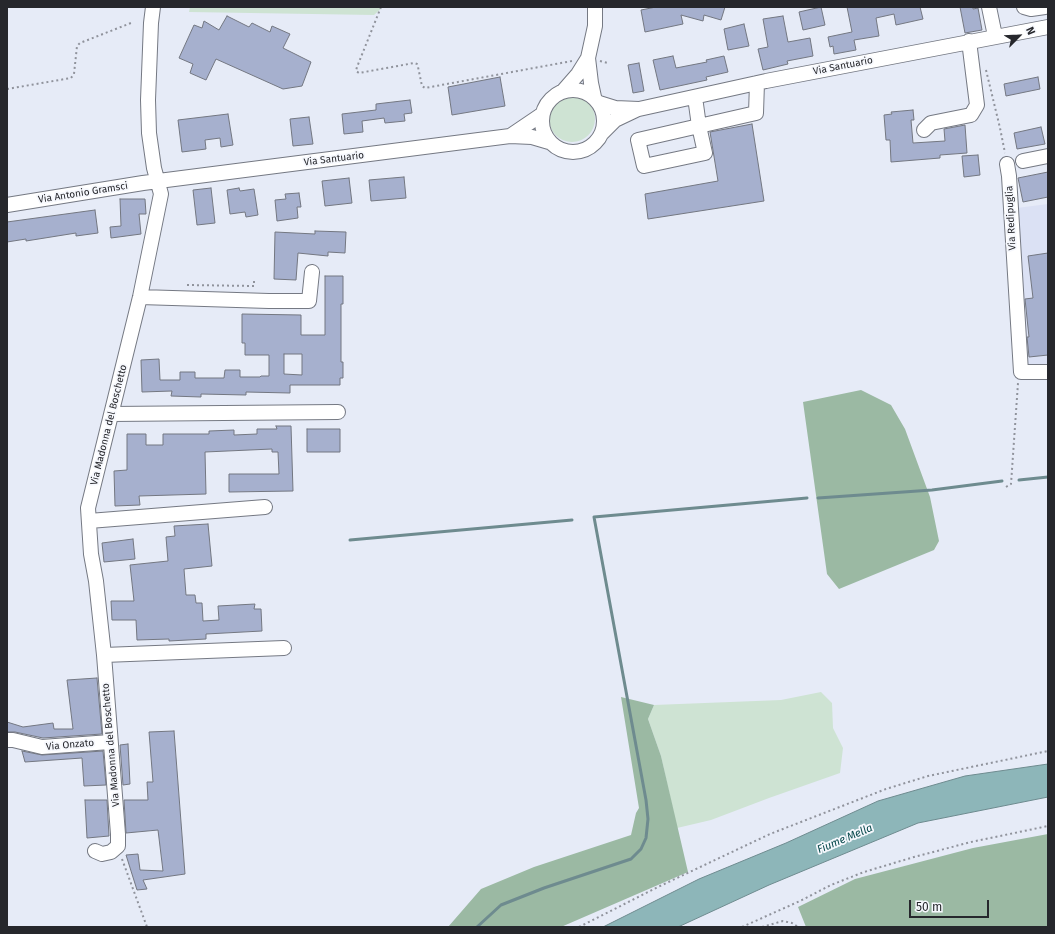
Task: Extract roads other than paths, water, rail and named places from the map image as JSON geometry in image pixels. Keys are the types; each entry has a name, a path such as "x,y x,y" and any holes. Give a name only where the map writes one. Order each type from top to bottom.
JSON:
{"street":[{"name":"Via Madonna del Boschetto","path":"95,851 102,854 111,852 118,846 118,834 104,655 96,581 91,554 88,508 140,297 161,194 159,181 154,168 149,133 148,100 153,7"},
{"path":"582,58 596,100 603,112 604,122 602,133 596,142 588,149 578,152 567,152 557,148 549,142 541,125 541,115 545,104 553,96 564,90 578,74 582,58 595,26 595,7"},
{"path":"989,7 995,36"},
{"path":"1024,7 1031,9 1045,7"},
{"name":"Via Santuario","path":"602,133 615,120 639,109 757,83 968,41 1048,27"},
{"path":"924,130 931,123 971,115 977,105 968,41"},
{"path":"696,97 699,126 705,153 644,166 638,140 699,126 756,113 757,83"},
{"path":"564,90 574,89 585,92 596,100"},
{"name":"Via Santuario","path":"596,100 615,108 639,109"},
{"name":"Via Santuario","path":"510,136 541,115"},
{"name":"Via Santuario","path":"159,181 510,136 532,137 549,142"},
{"path":"1023,161 1048,156"},
{"name":"Via Redipuglia","path":"1007,164 1009,176 1020,372 1048,372"},
{"name":"Via Antonio Gramsci","path":"7,205 159,181"},
{"path":"140,297 309,301 312,272"},
{"path":"111,414 338,412"},
{"path":"89,521 265,507"},
{"path":"104,655 284,648"},
{"name":"Via Onzato","path":"7,740 13,740 42,748 110,742"}],"water":[{"name":"Fiume Mella","path":"1048,764 1048,797 918,823 769,885 678,927 603,927 699,879 786,843 878,801 965,776"}],"waterway":[{"path":"1019,480 1048,477"},
{"path":"818,498 932,490 1002,481"},
{"path":"477,927 501,905 544,888 631,859 641,849 646,838 648,819 646,800 594,517 807,498"},
{"path":"350,540 572,520"}]}
